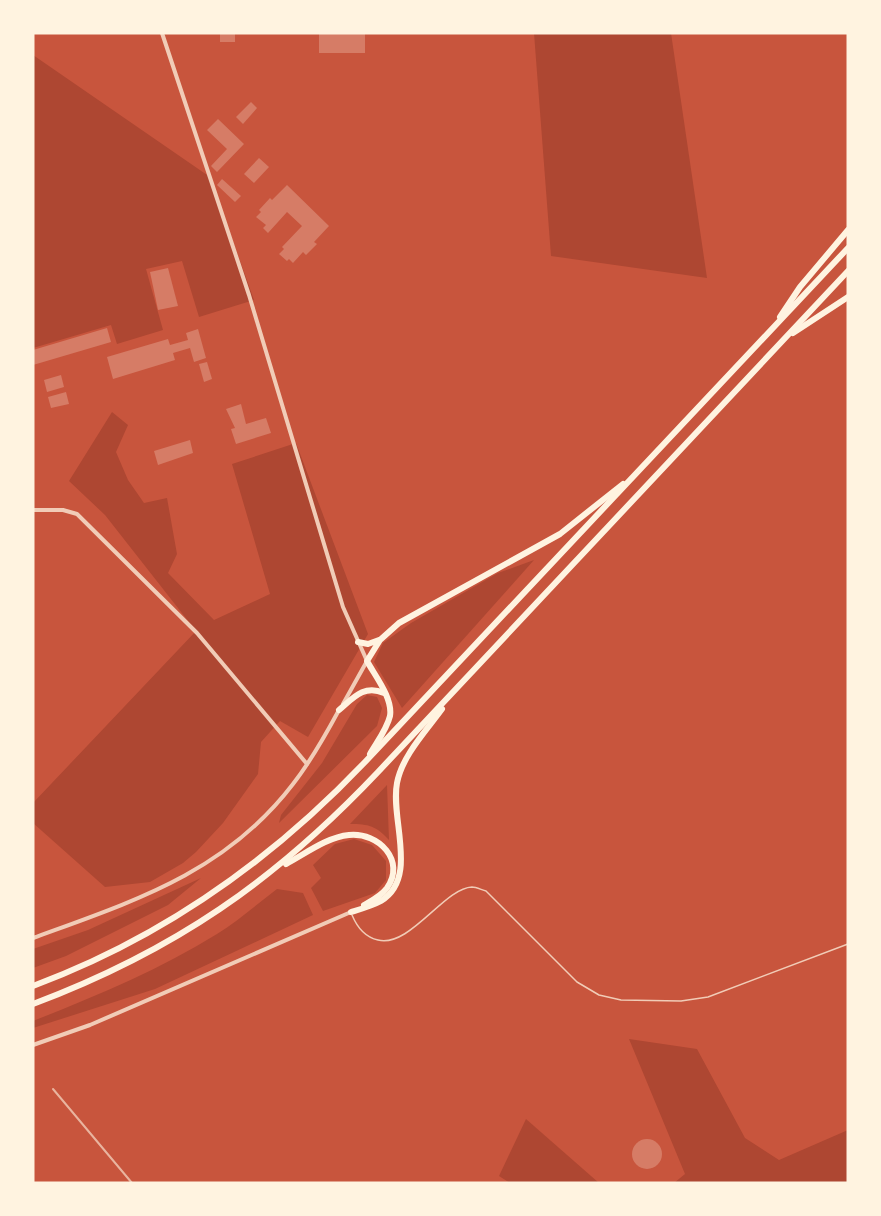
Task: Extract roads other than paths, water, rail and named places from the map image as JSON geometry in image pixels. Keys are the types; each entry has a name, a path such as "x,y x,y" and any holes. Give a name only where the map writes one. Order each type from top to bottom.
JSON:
{"highway":[{"path":"769,333 800,287 848,230"},
{"path":"33,986 116,951 166,924 214,893 283,841 325,804 848,248"},
{"path":"273,872 338,814 848,271"},
{"path":"781,343 848,297"},
{"path":"366,762 389,718 390,706 367,661 380,640 407,617 456,593 560,534 642,469"},
{"path":"358,642 368,644 380,640"},
{"path":"351,912 379,902 389,895 396,885 401,865 395,797 399,776 405,761 456,688"},
{"path":"339,710 363,690 374,690 385,694"},
{"path":"33,1004 101,977 153,951 210,916 273,872 338,837 354,834 375,839 391,857 393,868 386,890 380,896 351,912"}],"street":[{"path":"33,938 176,882 236,842 259,822 287,792 308,764 367,661 345,616 249,295 162,33"},
{"path":"33,510 63,510 76,514 197,633 308,764"},
{"path":"33,1045 111,1016 351,912"}],"lane":[{"path":"351,912 356,924 363,932 372,938 384,941 396,939 407,932 460,891 473,887 486,891 577,982 599,995 621,1000 681,1001 708,997 848,944"}],"railway":[{"path":"53,1089 132,1183"}]}
